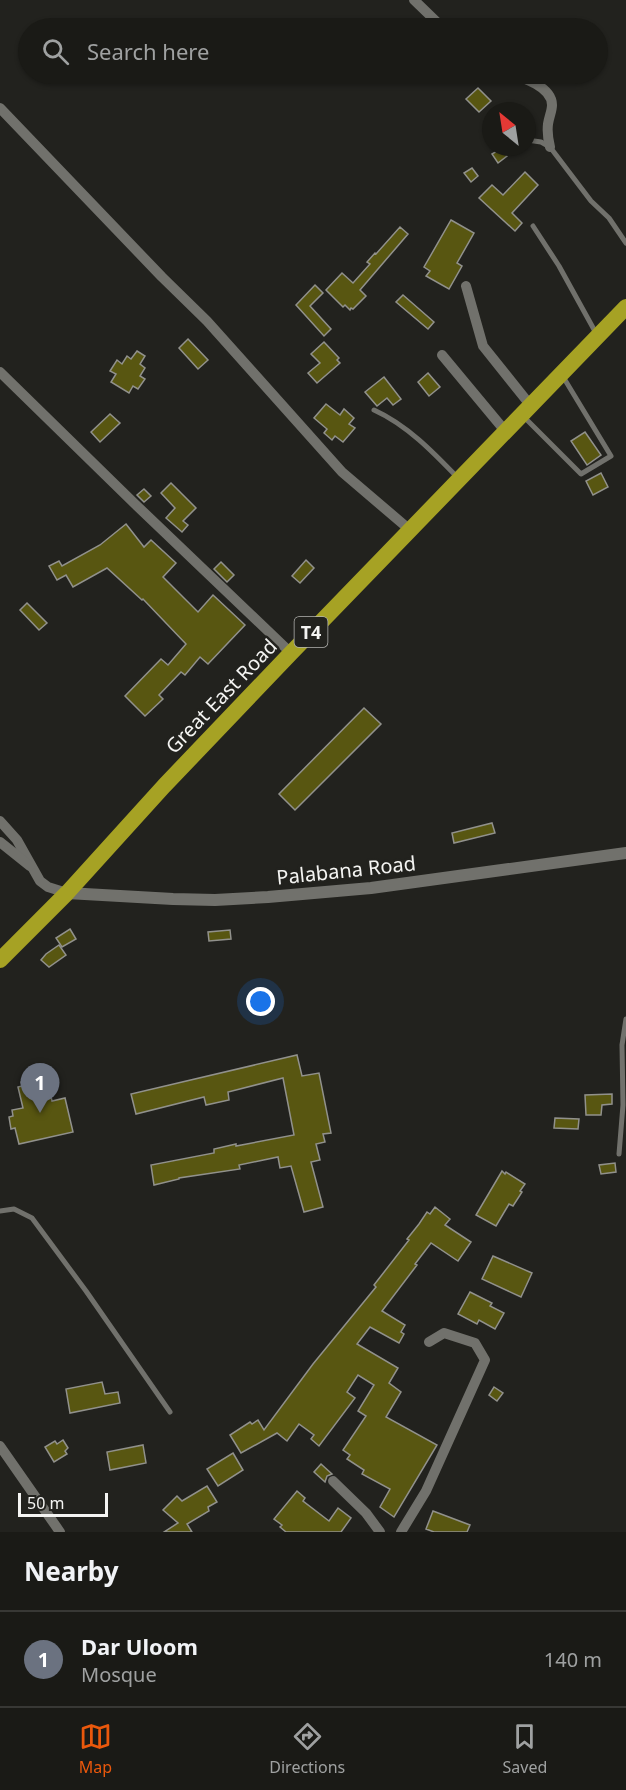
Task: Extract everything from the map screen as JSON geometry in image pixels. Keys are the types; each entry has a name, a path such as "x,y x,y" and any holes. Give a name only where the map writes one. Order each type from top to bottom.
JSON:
{"highway":[{"name":"Great East Road","path":"0,960 67,893 164,786 291,653 626,307"}],"street":[{"path":"414,0 433,18"},
{"path":"532,84 549,94 552,102 548,125 550,147"},
{"path":"0,108 207,321 342,472 410,530"},
{"path":"466,286 483,346 526,411"},
{"path":"442,355 506,432"},
{"path":"0,372 291,653"},
{"path":"0,821 17,840 40,881 48,887 67,893"},
{"path":"0,842 30,866"},
{"name":"Palabana Road","path":"67,893 215,900 279,896 428,881 626,853"},
{"path":"400,1532 426,1491 485,1360 474,1342 444,1332 429,1342"},
{"path":"2,1454 60,1532"},
{"path":"333,1481 366,1513 380,1532"}],"lane":[{"path":"536,141 550,147 626,243"},
{"path":"533,226 559,266 597,337"},
{"path":"526,411 581,474 611,456 562,374"},
{"path":"374,410 389,417 415,436 459,480"},
{"path":"619,1154 623,1105 622,1045 626,1019"},
{"path":"0,1212 14,1209 32,1218 80,1282 170,1412"}],"building":[{"path":"478,88 491,101 482,102 482,109 479,112 466,99"},
{"path":"493,156 507,156 498,163"},
{"path":"472,168 478,176 471,182 464,173"},
{"path":"525,172 538,185 512,213 522,223 515,231 479,198 492,185 503,195"},
{"path":"451,220 474,233 457,263 462,266 449,289 426,276 430,271 424,267"},
{"path":"400,227 408,234 360,290 366,296 353,309 350,310 345,305 343,307 326,290 342,273 353,283 370,264 367,262"},
{"path":"315,285 323,293 310,306 331,329 324,336 296,305"},
{"path":"403,295 434,322 428,329 396,302"},
{"path":"188,339 208,360 198,369 179,348"},
{"path":"324,342 339,358 337,360 340,363 317,383 308,373 320,363 311,354"},
{"path":"137,351 145,356 140,364 145,368 140,376 145,379 138,389 133,386 129,393 111,382 116,374 110,371 117,360 122,364 127,356 131,359"},
{"path":"428,373 440,387 429,396 418,382"},
{"path":"384,377 401,399 393,405 387,398 377,406 365,392"},
{"path":"326,404 340,415 344,409 354,418 349,424 355,428 343,442 335,436 332,440 324,433 327,429 314,418"},
{"path":"110,414 120,423 100,442 91,432"},
{"path":"585,432 601,455 587,465 571,441"},
{"path":"601,473 608,487 593,495 586,481"},
{"path":"171,483 196,508 183,521 188,525 182,532 166,518 175,508 161,493"},
{"path":"144,489 151,496 144,502 137,495"},
{"path":"126,524 144,547 151,540 176,563 163,577 198,612 213,595 245,625 208,664 200,657 185,675 181,672 159,695 163,699 145,716 125,696 161,659 168,665 186,644 143,599 107,568 73,587 66,575 57,580 49,566 59,561 62,566 100,545"},
{"path":"306,560 314,568 300,583 292,576"},
{"path":"221,562 234,575 227,582 214,569"},
{"path":"27,603 47,623 39,630 20,610"},
{"path":"364,708 381,724 295,810 279,794"},
{"path":"492,823 495,833 454,843 452,833"},
{"path":"70,929 76,939 62,947 56,938"},
{"path":"230,930 231,939 209,941 208,932"},
{"path":"59,945 66,955 49,967 41,960"},
{"path":"297,1055 302,1076 319,1073 331,1133 323,1134 325,1142 316,1144 320,1160 311,1162 323,1207 304,1212 291,1166 280,1168 278,1157 239,1165 240,1169 179,1178 154,1185 151,1165 214,1153 214,1149 236,1144 236,1146 294,1135 283,1078 228,1092 229,1100 206,1105 204,1097 136,1114 131,1094"},
{"path":"47,1078 52,1101 65,1098 73,1132 19,1144 15,1128 11,1129 9,1117 13,1116 12,1110 23,1108 18,1087 22,1086 21,1082"},
{"path":"612,1094 612,1104 602,1105 601,1115 586,1115 585,1095"},
{"path":"555,1118 579,1119 578,1129 554,1128"},
{"path":"615,1163 616,1172 601,1174 599,1165"},
{"path":"502,1171 525,1184 513,1206 509,1204 496,1226 476,1215"},
{"path":"435,1207 450,1219 445,1225 471,1242 458,1261 431,1243 415,1264 417,1265 382,1311 405,1325 401,1332 404,1334 399,1343 370,1327 357,1344 398,1368 389,1383 401,1392 386,1417 437,1445 394,1517 380,1507 390,1489 362,1474 364,1470 347,1459 350,1455 343,1450 366,1416 358,1411 374,1385 358,1375 347,1392 355,1398 319,1446 311,1439 314,1435 299,1424 287,1441 277,1433 241,1453 230,1435 250,1422 252,1424 258,1420 264,1430 313,1364 376,1287 374,1285 409,1240 407,1239 427,1212 430,1214"},
{"path":"493,1256 532,1273 521,1297 482,1279"},
{"path":"470,1292 492,1303 490,1306 504,1313 495,1329 479,1320 477,1324 458,1314"},
{"path":"102,1382 105,1394 118,1392 120,1403 70,1413 66,1389"},
{"path":"494,1387 503,1393 497,1401 489,1395"},
{"path":"63,1440 68,1448 65,1451 67,1454 54,1462 45,1447 55,1441 57,1444"},
{"path":"143,1445 146,1463 110,1470 107,1452"},
{"path":"233,1453 243,1470 218,1486 207,1469"},
{"path":"321,1464 332,1474 327,1476 325,1482 314,1472"},
{"path":"207,1486 217,1502 208,1507 209,1511 187,1524 192,1532 164,1532 178,1523 163,1510 177,1496 182,1501"},
{"path":"297,1491 305,1498 303,1501 329,1521 338,1508 351,1518 341,1532 286,1532 280,1527 282,1525 274,1519"},
{"path":"433,1511 470,1525 467,1532 434,1532 426,1529"}],"place":[{"name":"Dar Uloom","path":"40,1113"}]}
